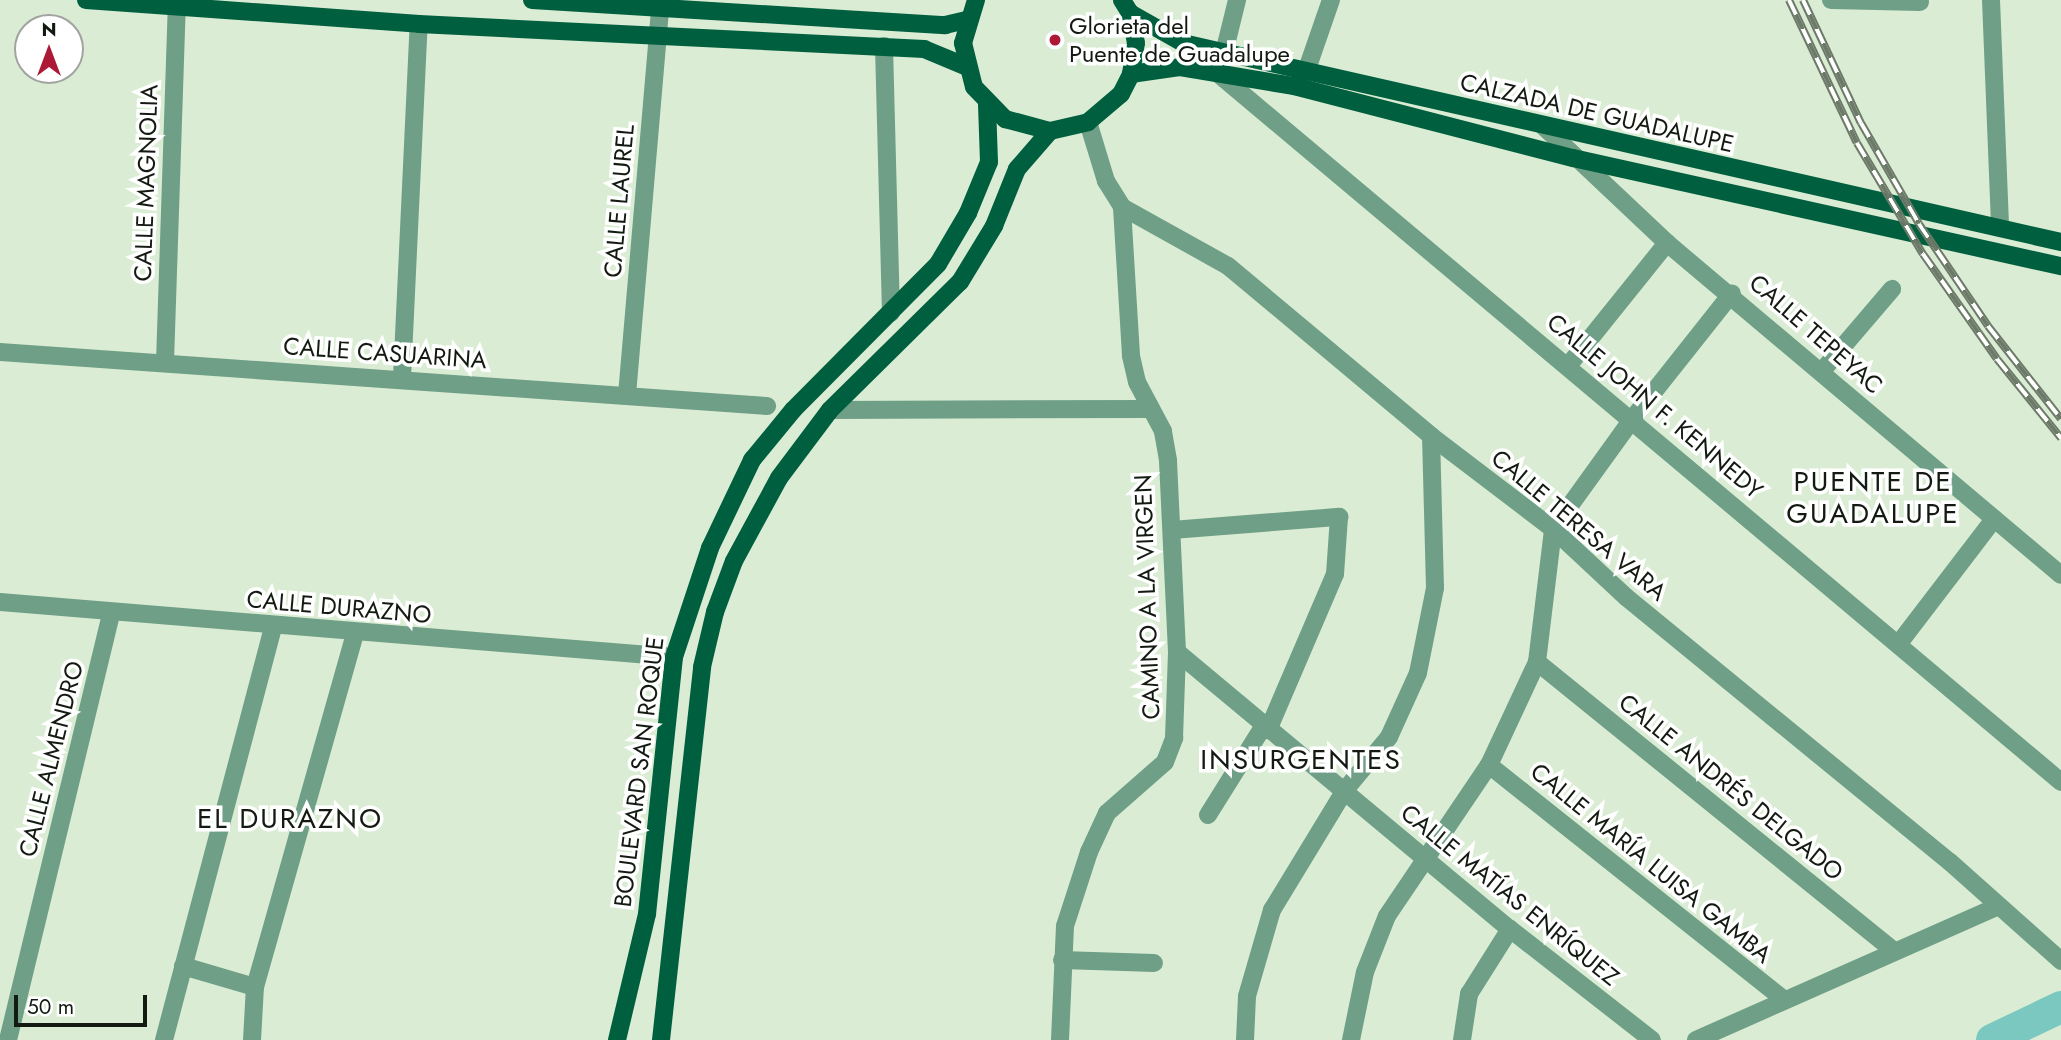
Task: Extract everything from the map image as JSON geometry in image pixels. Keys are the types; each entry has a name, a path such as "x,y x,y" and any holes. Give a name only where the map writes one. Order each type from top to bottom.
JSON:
{"main road":[{"path":"86,0 419,24 924,49 965,66"},
{"path":"532,0 660,10 945,25 966,20"},
{"path":"976,0 966,20 965,66 987,104 1027,128 1050,131 1087,122 1106,110 1131,74 1136,43 1126,7"},
{"name":"CALZADA DE GUADALUPE","path":"1126,7 1161,34 1224,53 2061,242"},
{"name":"CALZADA DE GUADALUPE","path":"1131,74 1180,66 1294,86 1573,158 2061,266"},
{"name":"BOULEVARD SAN ROQUE","path":"617,1040 647,914 674,657 710,548 752,460 793,410 938,264 968,213 989,162 987,104"},
{"name":"BOULEVARD SAN ROQUE","path":"661,1040 689,768 715,612 754,518 830,410 960,282 993,226 1017,169 1050,131"}],"street":[{"path":"1224,53 1237,0"},
{"path":"1306,72 1331,0"},
{"path":"1831,0 1920,2"},
{"path":"1990,0 2000,228"},
{"name":"CALLE MAGNOLIA","path":"165,362 177,6"},
{"name":"CALLE LAUREL","path":"627,395 660,10"},
{"path":"402,378 419,24"},
{"path":"884,46 891,313"},
{"name":"CALLE JOHN F. KENNEDY","path":"1215,71 1900,642 2061,782"},
{"path":"1087,122 1106,181 1122,207"},
{"name":"CALLE TEPEYAC","path":"1543,126 1573,158 1667,243 1731,293 2061,575"},
{"name":"CAMINO A LA VIRGEN","path":"1060,1040 1062,960 1075,894 1107,813 1156,771 1171,751 1177,652 1172,530 1163,431 1137,382 1131,355 1122,207"},
{"name":"CALLE TERESA VARA","path":"1122,207 1228,266 1431,436 1553,530 1626,597 1999,906 2061,961"},
{"path":"1568,366 1667,243"},
{"path":"1822,371 1892,289"},
{"path":"1351,1040 1365,972 1387,916 1489,765 1537,662 1553,530 1633,418 1731,293"},
{"name":"CALLE CASUARINA","path":"0,352 402,378 767,406"},
{"path":"830,410 1152,409"},
{"path":"1245,1040 1247,996 1272,910 1345,790 1404,711 1425,643 1435,588 1431,436"},
{"path":"1172,530 1339,517 1335,574 1265,728 1208,815"},
{"path":"1900,642 1994,519"},
{"name":"CALLE DURAZNO","path":"0,602 355,634 674,657"},
{"name":"CALLE ALMENDRO","path":"8,1040 111,612"},
{"path":"164,1040 273,627"},
{"path":"252,1040 255,987 355,634"},
{"name":"CALLE MATÍAS ENRÍQUEZ","path":"1177,652 1265,728 1345,790 1510,929 1652,1040"},
{"name":"CALLE ANDRÉS DELGADO","path":"1537,662 1894,951"},
{"name":"CALLE MARÍA LUISA GAMBA","path":"1489,765 1783,999"},
{"path":"1696,1040 1783,999 1999,906"},
{"path":"1462,1040 1469,994 1510,929"},
{"path":"1062,960 1154,963"},
{"path":"183,966 255,987"}],"waterway":[{"path":"1992,1040 2061,1007"}],"railway":[{"path":"1789,0 1857,143 1923,254 1997,359 2061,438"},
{"path":"1803,0 1861,123 1919,224 1988,326 2061,419"}],"place":[{"name":"Glorieta del Puente de Guadalupe","path":"1055,40"}],"district":[{"name":"PUENTE DE GUADALUPE","path":"1873,498"},
{"name":"INSURGENTES","path":"1301,760"},
{"name":"EL DURAZNO","path":"290,819"}]}
